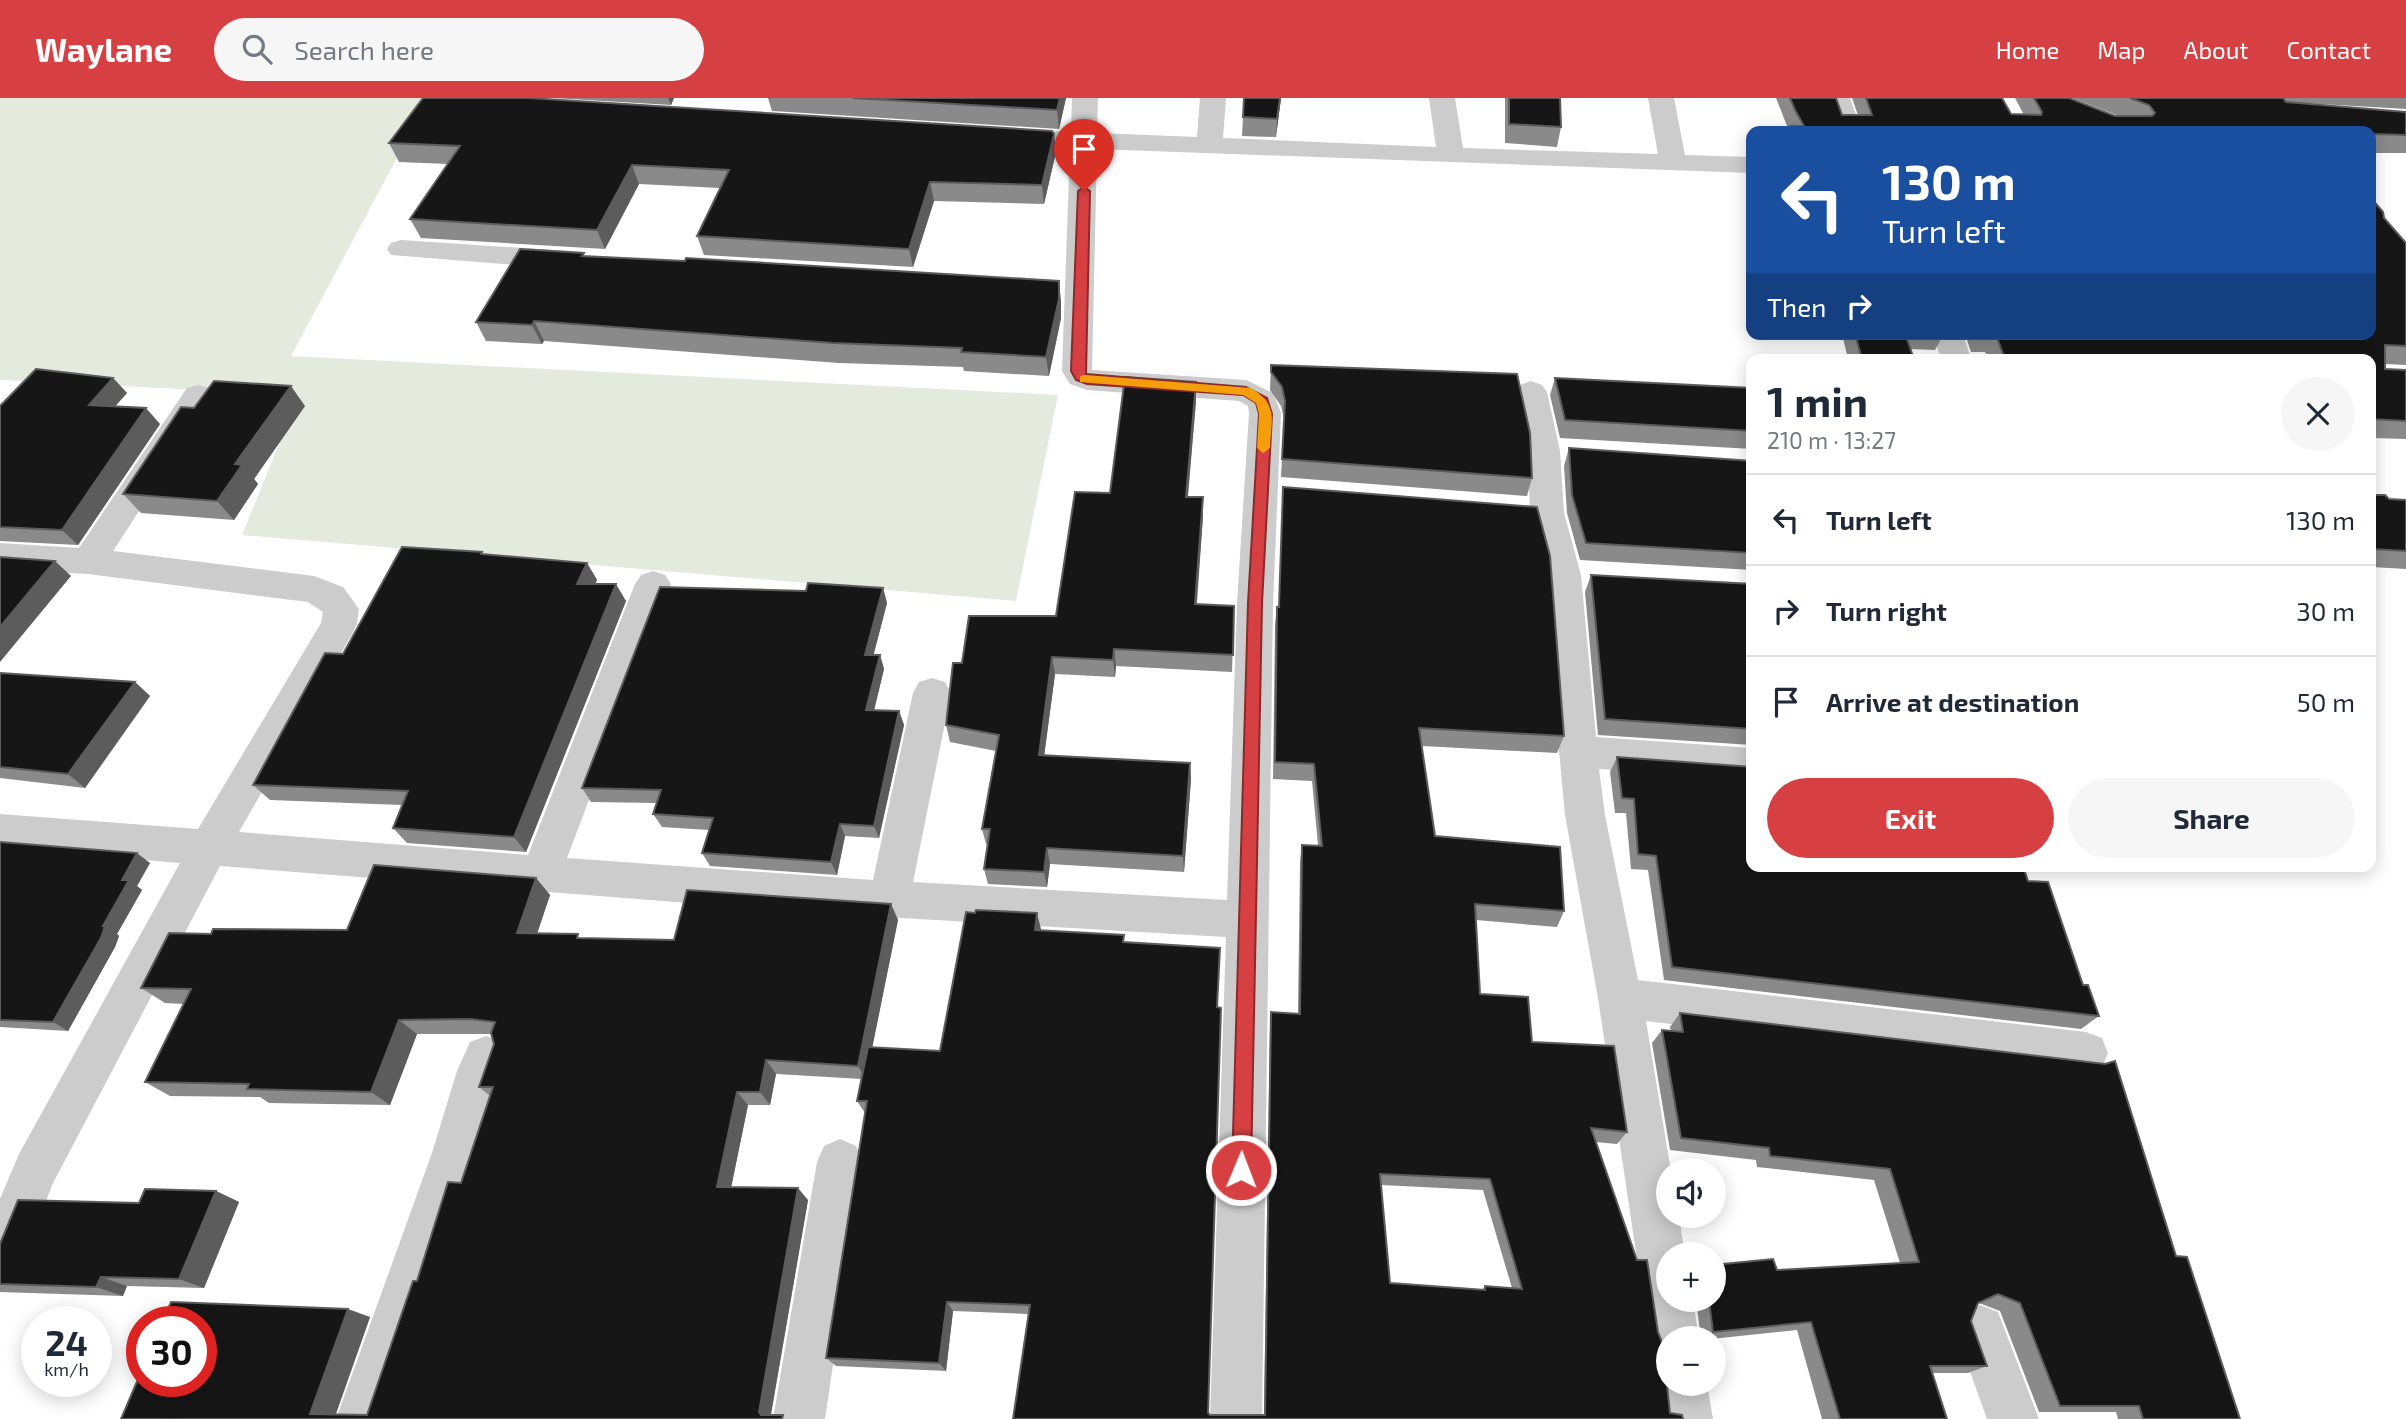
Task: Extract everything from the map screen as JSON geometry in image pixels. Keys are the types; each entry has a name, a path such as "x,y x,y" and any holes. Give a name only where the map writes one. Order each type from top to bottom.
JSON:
{"street":[{"path":"1085,98 1086,141 1066,288 1077,371 1087,380 1246,391 1262,401 1275,492 1255,603 1236,1419"},
{"path":"1209,146 1213,98"},
{"path":"1443,98 1451,156"},
{"path":"1661,98 1673,163"},
{"path":"1837,98 1847,126"},
{"path":"976,135 1451,156 1746,165"},
{"path":"401,249 593,261"},
{"path":"1531,392 1558,452 1533,512 1578,576 1570,675 1585,816 1620,998 1659,1242"},
{"path":"88,561 198,396"},
{"path":"0,556 88,561 314,589 331,597 341,609 339,624 210,846 35,1170 0,1259"},
{"path":"541,873 653,584"},
{"path":"889,900 932,693"},
{"path":"1578,752 1746,764"},
{"path":"0,831 889,900 1247,920"},
{"path":"1620,998 2086,1053"},
{"path":"362,1419 456,1153 479,1071 486,1057"},
{"path":"799,1419 840,1162"},
{"path":"1980,1330 2013,1419"},
{"path":"1684,1396 1687,1419"}],"shaded area":[{"path":"0,98 429,98 291,356 1058,395 1016,601 242,535 299,395 0,380"}],"building":[{"path":"423,98 529,98 1052,131 1054,134 1042,185 930,182 909,249 697,236 729,170 632,165 597,230 410,219 460,146 389,143"},
{"path":"853,98 1060,98 1057,110"},
{"path":"1244,98 1280,98 1277,119 1243,117"},
{"path":"1509,98 1560,98 1561,127 1509,124"},
{"path":"1790,98 1836,98 1842,115 1872,115 1866,98 2002,98 2011,114 2041,115 2034,98 2069,98 2115,116 2152,116 2155,113 2149,105 2130,98 2283,98 2286,102 2406,112 2406,135 2376,134 2376,126 1804,126"},
{"path":"2376,204 2384,218 2406,243 2406,346 2385,345 2385,369 2406,370 2406,421 2376,419 2376,354 2003,354 1998,340 2376,340"},
{"path":"520,249 584,253 582,256 685,261 686,258 1059,281 1059,299 1046,357 961,352 962,348 833,343 534,321 532,325 476,322"},
{"path":"1857,340 1907,340 1912,354 1861,354"},
{"path":"1271,365 1517,374 1530,433 1532,478 1282,459 1285,401 1282,387 1271,372"},
{"path":"36,369 113,378 89,405 146,408 62,530 0,527 0,406"},
{"path":"1125,377 1196,382 1186,497 1203,497 1195,604 1234,606 1233,655 1114,649 1113,660 1052,657 1039,755 1190,763 1183,856 1047,848 1044,872 984,869 990,829 982,829 999,735 946,725 953,663 962,663 969,616 1056,616 1075,492 1110,493"},
{"path":"1555,378 1746,388 1746,431 1565,420"},
{"path":"214,381 291,386 235,464 242,465 217,501 123,494 181,407 194,408"},
{"path":"1569,448 1746,461 1746,553 1586,543 1572,495"},
{"path":"1283,487 1537,507 1550,556 1564,736 1419,728 1435,836 1560,847 1564,911 1475,904 1480,994 1528,997 1532,1042 1614,1046 1627,1132 1591,1128 1637,1260 1647,1260 1657,1326 1656,1396 1668,1396 1670,1413 1682,1415 1683,1419 1013,1419 1030,1305 947,1302 939,1363 826,1358 867,1101 857,1101 868,1047 940,1051 966,912 975,913 976,910 1037,913 1035,930 1124,935 1123,942 1220,948 1217,1007 1221,1008 1208,1413 1265,1415 1271,1012 1300,1014 1302,845 1322,846 1314,764 1275,762 1277,607","holes":["1380,1174 1490,1179 1522,1289 1485,1286 1485,1290 1390,1283"]},
{"path":"2376,495 2406,500 2406,551 2376,549"},
{"path":"402,547 587,563 577,584 616,584 514,837 393,828 408,791 253,785 325,653 343,654"},
{"path":"0,557 55,561 0,627"},
{"path":"1591,575 1746,584 1746,729 1605,719"},
{"path":"808,583 883,588 865,655 880,655 866,710 899,711 874,826 840,824 831,862 702,853 713,818 653,814 661,790 582,788 660,587 806,591"},
{"path":"0,673 135,682 68,774 0,767"},
{"path":"1617,757 1746,767 1746,872 2025,872 2028,881 2048,882 2083,985 2088,985 2099,1016 1672,967 1656,856 1638,854 1634,799 1622,798"},
{"path":"0,842 137,853 122,880 129,880 103,926 101,938 53,1022 0,1020"},
{"path":"374,865 536,878 517,933 578,934 577,938 674,940 687,890 891,904 858,1066 766,1060 760,1092 737,1092 717,1187 798,1188 759,1412 761,1415 783,1415 782,1419 121,1419 130,1397 217,1397 217,1306 169,1306 171,1302 348,1309 310,1414 367,1415 413,1281 417,1281 448,1182 461,1183 493,1087 479,1087 494,1044 491,1033 495,1022 470,1019 399,1020 371,1092 247,1089 249,1084 145,1082 191,989 141,988 169,933 211,934 213,929 347,930"},
{"path":"1680,1013 2105,1064 2115,1061 2176,1256 2187,1257 2240,1419 2143,1419 2139,1406 2060,1406 2020,1303 1998,1294 1978,1303 1971,1321 1987,1366 1930,1366 1947,1419 1840,1419 1811,1322 1726,1331 1726,1326 1712,1326 1710,1312 1726,1312 1726,1264 1773,1259 1777,1270 1919,1262 1890,1169 1770,1156 1769,1148 1681,1138 1662,1030 1683,1032"},
{"path":"145,1189 216,1191 179,1279 101,1277 96,1287 0,1284 0,1244 18,1200 139,1203"}],"slow traffic":[{"path":"1085,379 1246,391 1262,401 1265,414 1263,448"}],"route":[{"path":"1084,191 1077,371 1081,377 1087,380 1246,391 1262,401 1265,414 1255,603 1241,1170"}]}
